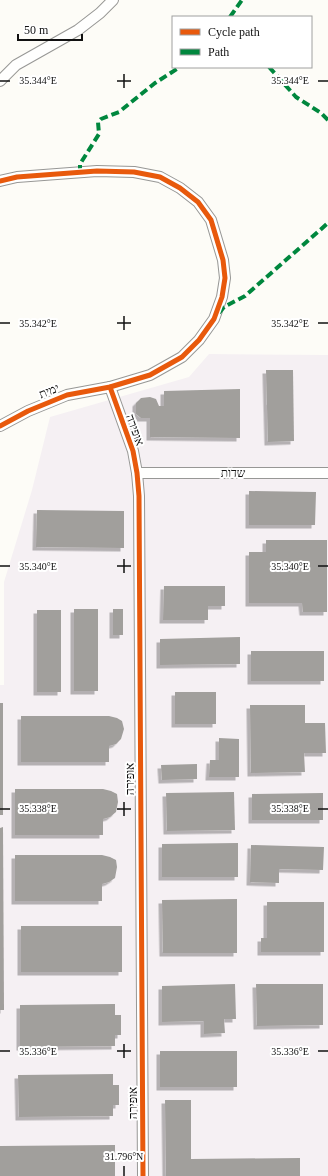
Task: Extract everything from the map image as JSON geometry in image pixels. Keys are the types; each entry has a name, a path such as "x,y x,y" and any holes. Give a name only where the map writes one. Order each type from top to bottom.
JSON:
{"street":[{"path":"0,81 16,66 78,30 100,13 113,0"},
{"name":"ימית","path":"0,180 17,177 97,172 134,172 160,177 180,188 198,202 211,220 223,260 225,278 222,298 214,319 199,340 182,357 150,375 110,387 67,395 28,411 0,426"},
{"name":"אופירה","path":"110,387 133,451 137,473 139,504 143,1176"},
{"name":"שדות","path":"137,473 328,473"}],"shaded area":[{"path":"209,354 328,355 328,1176 0,1176 0,685 4,685 4,582 32,490 50,417 189,377"}],"building":[{"path":"266,370 293,370 294,441 268,442"},
{"path":"240,389 240,438 150,437 150,418 141,418 136,414 136,403 141,398 150,397 156,399 159,406 164,406 164,391"},
{"path":"249,491 316,492 315,525 249,525"},
{"path":"37,510 124,511 124,548 36,547"},
{"path":"266,540 327,540 327,612 303,612 302,603 249,603 249,552 266,552"},
{"path":"164,586 225,586 225,606 208,606 208,620 163,620"},
{"path":"74,609 98,609 98,691 74,691"},
{"path":"113,609 123,609 123,635 113,635"},
{"path":"37,610 61,610 61,692 37,692"},
{"path":"240,637 240,664 160,665 160,639"},
{"path":"251,651 324,651 324,681 251,681"},
{"path":"175,692 216,692 216,724 175,724"},
{"path":"0,703 3,703 3,815 0,815"},
{"path":"250,705 305,705 305,723 325,723 326,753 304,753 305,772 251,773"},
{"path":"21,716 109,716 122,721 124,729 121,739 116,744 109,746 109,762 21,762"},
{"path":"219,738 239,739 239,777 209,777 210,760 219,760"},
{"path":"197,764 197,779 162,780 161,765"},
{"path":"15,789 103,789 117,794 118,802 116,812 110,817 103,819 103,835 15,835"},
{"path":"234,792 235,830 167,831 166,793"},
{"path":"323,793 323,820 252,820 252,794"},
{"path":"3,827 4,1010 0,1010 0,828"},
{"path":"238,843 238,877 162,877 162,844"},
{"path":"251,845 324,847 323,870 279,869 279,883 250,882"},
{"path":"15,855 102,855 116,860 117,867 115,878 102,884 102,901 15,901"},
{"path":"237,899 237,953 163,953 162,900"},
{"path":"267,902 324,902 324,952 261,952 261,938 267,938"},
{"path":"21,926 122,926 122,972 21,972"},
{"path":"235,984 236,1019 224,1019 225,1033 204,1034 204,1021 162,1022 162,986"},
{"path":"256,984 323,984 323,1025 257,1026"},
{"path":"115,1004 115,1015 121,1015 121,1035 115,1035 115,1046 20,1047 20,1005"},
{"path":"160,1051 237,1051 237,1087 160,1087"},
{"path":"113,1074 113,1085 119,1085 119,1105 113,1105 113,1116 19,1117 18,1075"},
{"path":"165,1100 191,1100 191,1159 300,1158 300,1176 166,1176"},
{"path":"115,1145 115,1176 0,1176 0,1146"}],"marked path":[{"path":"231,16 242,0"},
{"path":"80,173 80,164 99,134 98,122 101,119 119,112 155,83 178,68"},
{"path":"270,68 296,97 321,113 328,120"},
{"path":"219,313 224,307 245,296 328,223"}],"cycle path":[{"path":"0,181 17,177 97,171 134,172 160,177 180,188 198,202 211,220 223,260 225,278 222,297 214,319 199,340 182,357 150,375 110,387 67,395 28,411 0,426"},
{"path":"110,387 133,451 139,496 143,1176"}]}
